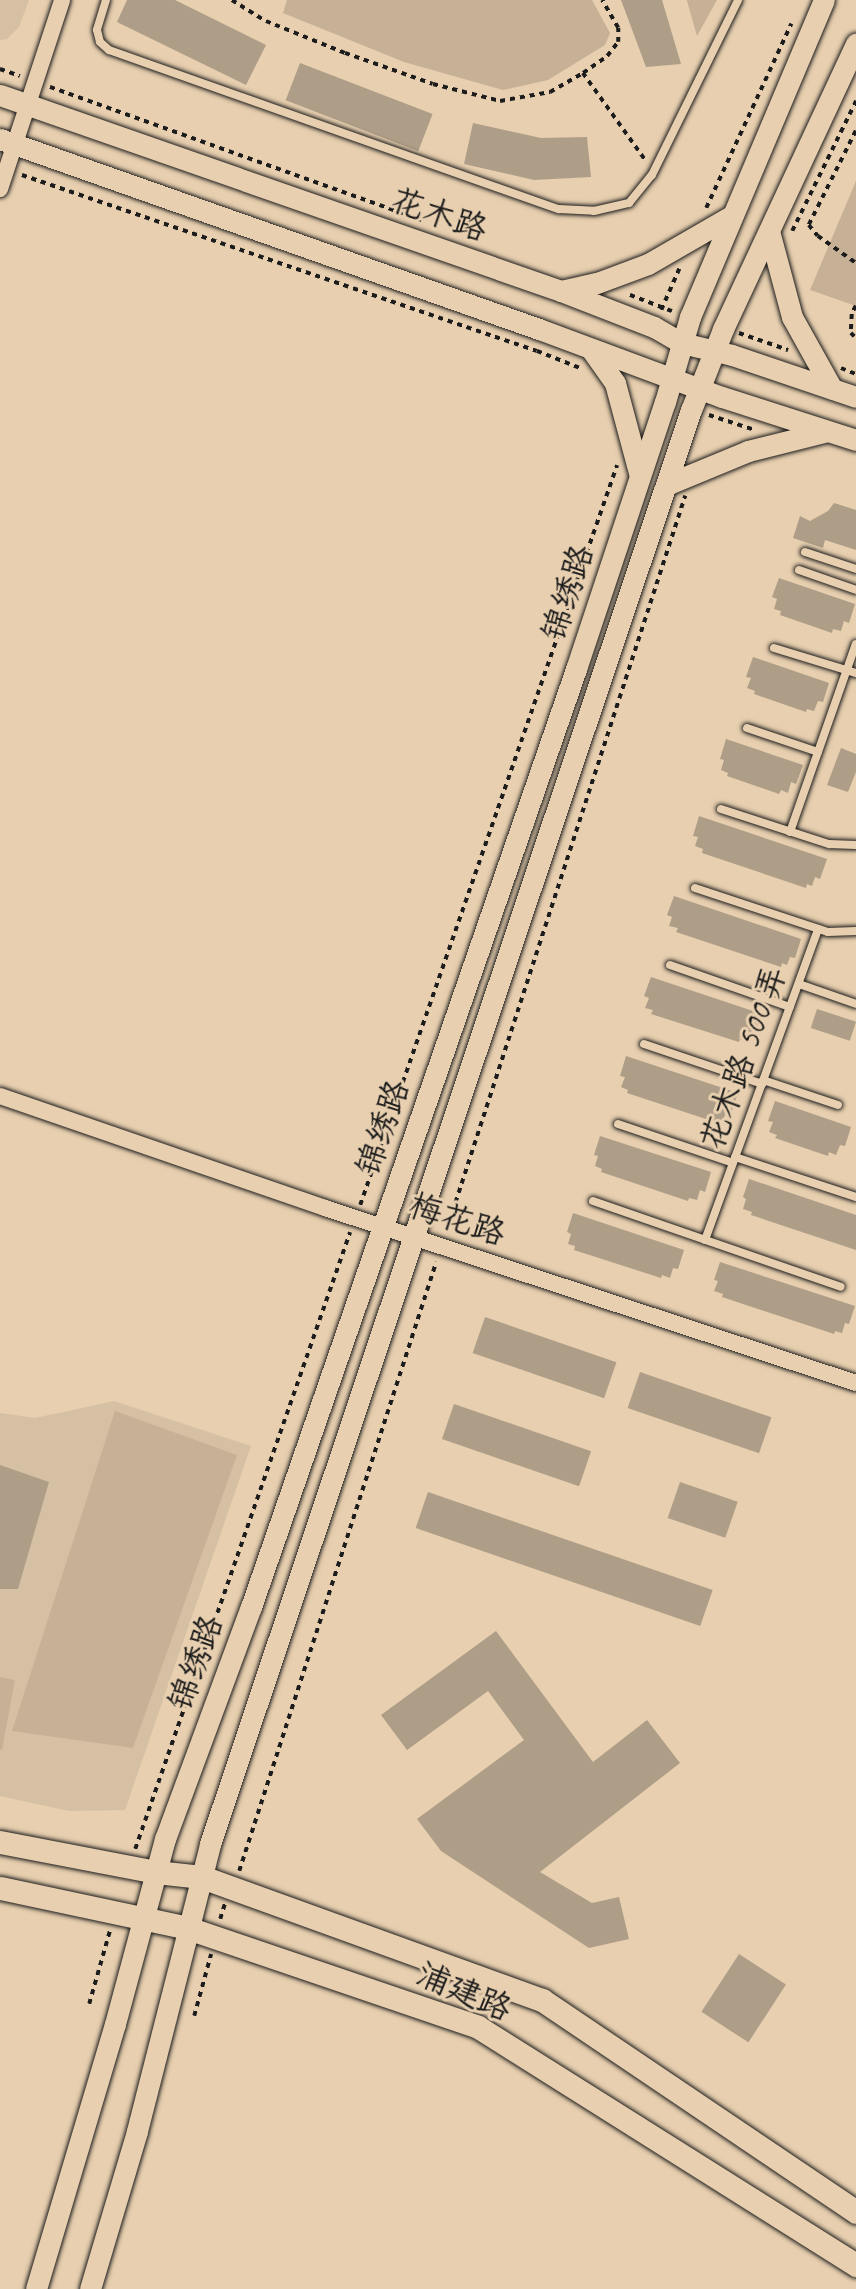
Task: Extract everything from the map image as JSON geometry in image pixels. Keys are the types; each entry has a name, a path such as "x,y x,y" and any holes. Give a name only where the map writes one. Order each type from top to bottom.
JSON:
{"main road":[{"name":"锦绣路","path":"36,2289 115,2024 156,1872 576,669 690,317 824,0"},
{"name":"锦绣路","path":"90,2289 137,2131 210,1844 666,485 701,413 702,389 724,353 769,230 856,44"},
{"name":"花木路","path":"0,95 561,291 654,327 682,343 724,353 856,397"},
{"path":"8,142 722,397 856,439"},
{"path":"561,291 597,284 648,264 731,216"},
{"path":"769,230 792,317 832,389"},
{"path":"591,349 615,383 640,476"},
{"path":"666,485 748,451 828,431"},
{"name":"浦建路","path":"0,1842 156,1872 202,1877 542,2000 856,2212"},
{"name":"浦建路","path":"0,1888 142,1916 188,1928 478,2027 856,2265"}],"street":[{"path":"0,189 6,170 8,142 28,104 62,0"},
{"name":"梅花路","path":"0,1096 381,1227 856,1383"}],"lane":[{"path":"106,0 97,30 100,42 109,50 559,209 594,211 629,203 654,172 738,0"},
{"path":"805,552 856,569"},
{"path":"799,570 856,590"},
{"path":"790,832 818,752 851,671 856,644"},
{"path":"774,648 851,671"},
{"path":"747,728 818,752"},
{"path":"721,809 830,845 856,845"},
{"path":"695,888 818,929 840,934 856,931"},
{"name":"花木路 500 弄","path":"705,1240 818,929"},
{"path":"670,965 790,1007"},
{"path":"799,984 856,1003"},
{"path":"644,1044 838,1105"},
{"path":"618,1124 856,1197"},
{"path":"593,1201 841,1286"}],"path":[{"path":"232,0 267,21 345,53 433,84 500,101 550,92 607,56 618,42 618,28 602,0"},
{"path":"654,327 691,240 797,13"},
{"path":"0,69 428,222"},
{"path":"583,73 654,172"},
{"path":"776,262 856,101"},
{"path":"856,131 809,225 818,236 856,263"},
{"path":"6,170 537,351 581,369"},
{"path":"597,284 690,317"},
{"path":"856,306 852,314 851,333 856,338"},
{"path":"724,353 732,331 747,321"},
{"path":"732,331 856,373"},
{"path":"701,413 722,397"},
{"path":"701,413 707,427"},
{"path":"701,413 757,430"},
{"path":"129,1867 629,430"},
{"path":"194,2016 215,1938 692,474"},
{"path":"89,2004 116,1911"}],"shaded area":[{"path":"0,0 29,0 19,27 7,39 0,40"},
{"path":"287,0 592,0 610,33 605,45 548,80 503,90 404,62 283,13"},
{"path":"717,0 697,36 687,1"},
{"path":"856,181 856,306 810,290"},
{"path":"114,1401 251,1446 125,1810 69,1811 0,1796 0,1413 35,1418"},
{"path":"115,1411 237,1455 133,1748 12,1731"},
{"path":"0,1677 15,1680 2,1750 0,1750"}],"building":[{"path":"127,0 175,0 266,45 246,85 117,22"},
{"path":"621,0 662,0 681,64 646,67"},
{"path":"300,63 433,114 418,151 286,100"},
{"path":"473,123 541,138 587,137 591,177 534,180 464,164"},
{"path":"834,503 856,510 856,550 825,540 823,548 793,538 800,516 810,521 828,511"},
{"path":"779,578 855,604 849,623 844,621 841,631 833,629 832,633 780,615 781,611 774,609 777,599 772,597"},
{"path":"753,657 829,683 823,702 818,701 814,711 807,709 806,712 754,694 755,691 747,688 751,678 746,677"},
{"path":"726,739 803,765 796,784 791,782 788,793 781,790 779,794 727,776 728,773 721,770 724,760 720,759"},
{"path":"841,748 856,754 856,772 848,792 827,785"},
{"path":"699,816 827,859 820,879 815,877 812,886 807,884 806,888 702,853 703,849 695,846 698,837 693,836"},
{"path":"674,896 801,939 795,958 790,957 787,965 782,963 781,967 676,932 678,928 669,926 672,917 667,915"},
{"path":"651,977 762,1014 755,1033 750,1032 747,1042 740,1039 739,1042 651,1014 653,1010 645,1008 649,998 644,996"},
{"path":"817,1009 856,1022 850,1041 811,1028"},
{"path":"626,1056 738,1093 731,1113 726,1111 723,1121 716,1119 715,1122 627,1093 628,1090 621,1087 625,1077 620,1076"},
{"path":"775,1101 851,1127 845,1146 840,1145 836,1155 829,1152 828,1156 775,1138 777,1135 769,1132 773,1122 768,1121"},
{"path":"600,1136 711,1172 705,1192 700,1190 697,1200 689,1198 688,1201 601,1172 602,1169 595,1166 598,1156 594,1155"},
{"path":"749,1179 856,1215 856,1250 751,1215 752,1212 743,1209 746,1199 743,1197"},
{"path":"573,1213 684,1250 678,1269 673,1268 670,1278 662,1275 661,1278 574,1250 575,1246 568,1244 571,1234 567,1232"},
{"path":"720,1262 855,1306 849,1324 845,1323 842,1333 835,1331 834,1334 722,1297 723,1294 714,1291 718,1281 714,1280"},
{"path":"485,1317 616,1362 604,1398 473,1353"},
{"path":"640,1372 771,1417 759,1453 628,1408"},
{"path":"454,1404 591,1451 579,1486 442,1439"},
{"path":"0,1465 49,1482 18,1589 0,1589"},
{"path":"680,1482 738,1502 725,1538 668,1518"},
{"path":"428,1492 713,1590 700,1626 416,1528"},
{"path":"496,1631 593,1762 647,1720 680,1763 540,1872 592,1903 619,1897 629,1939 589,1948 441,1851 417,1819 524,1740 488,1691 407,1750 381,1715"},
{"path":"739,1954 786,1984 748,2042 701,2012"}]}
